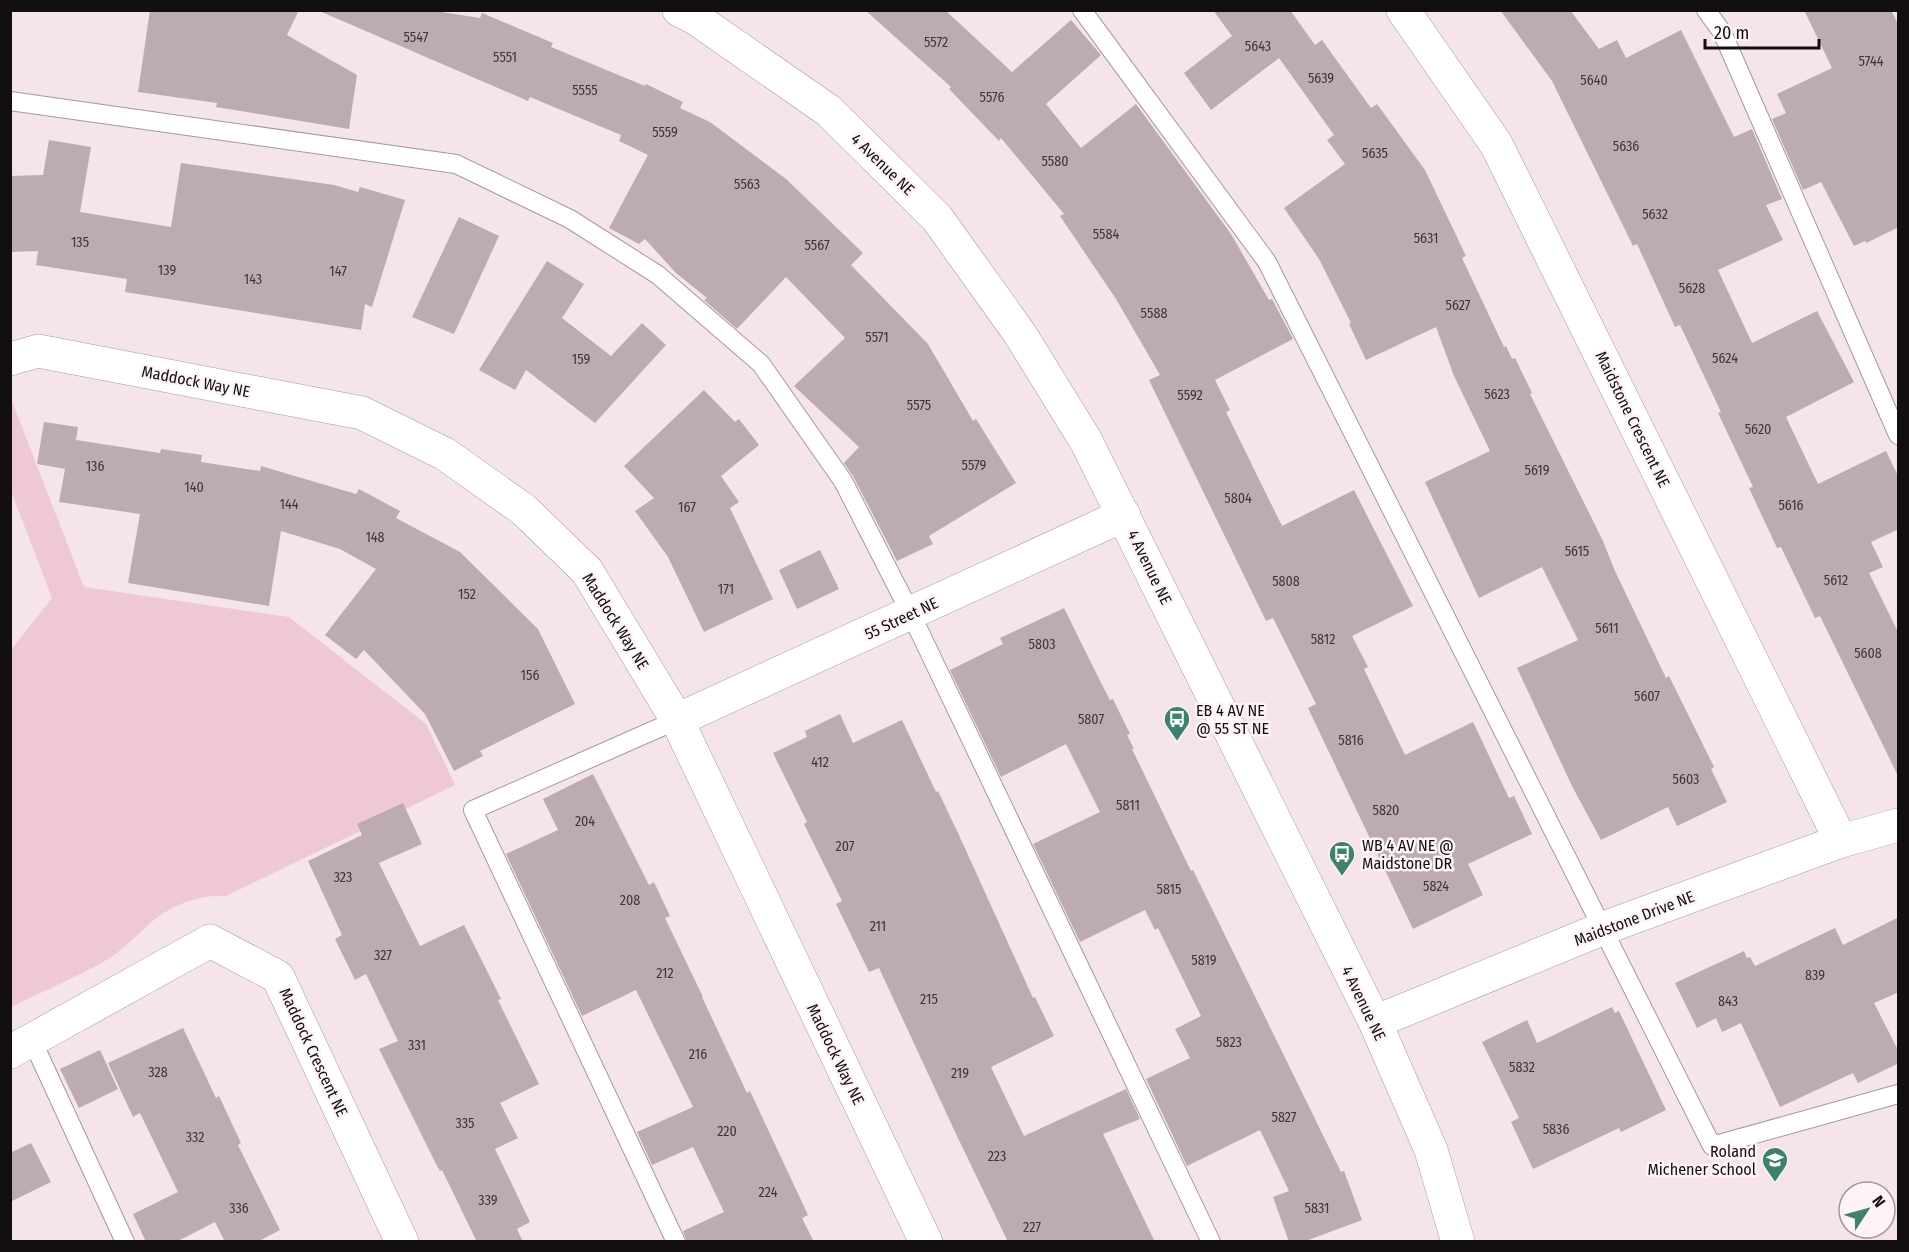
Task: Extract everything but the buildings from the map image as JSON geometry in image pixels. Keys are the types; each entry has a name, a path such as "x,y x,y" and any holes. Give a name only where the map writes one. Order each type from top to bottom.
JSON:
{"street":[{"name":"4 Avenue NE","path":"679,10 695,18 829,111 938,218 1026,344 1086,441 1124,514 1375,1022 1431,1150 1458,1242"},
{"name":"Maidstone Crescent NE","path":"1403,10 1496,144 1841,841"},
{"name":"Maddock Way NE","path":"10,359 38,351 362,412 446,454 524,510 587,571 676,720 926,1242"},
{"name":"55 Street NE","path":"676,720 911,614 1124,514"},
{"name":"Maidstone Drive NE","path":"1375,1022 1604,928 1841,841 1899,825"},
{"name":"Maddock Crescent NE","path":"21,1046 210,941 278,977 402,1242"}],"lane":[{"path":"1082,10 1267,262 1712,1146 1899,1094"},
{"path":"1706,10 1722,32 1899,435"},
{"path":"10,101 456,164 570,219 658,275 761,364 843,481 911,614 1211,1242"},
{"path":"676,720 473,810 676,1242"},
{"path":"21,1046 125,1242"}],"shaded area":[{"path":"10,396 84,587 289,617 426,724 455,785 226,896 195,899 175,907 149,924 110,958 11,1007 11,650 52,598 11,491"}],"place":[{"name":"EB 4 AV NE @ 55 ST NE","path":"1177,742"},
{"name":"WB 4 AV NE @ Maidstone DR","path":"1342,877"},
{"name":"Roland Michener School","path":"1775,1183"}]}
